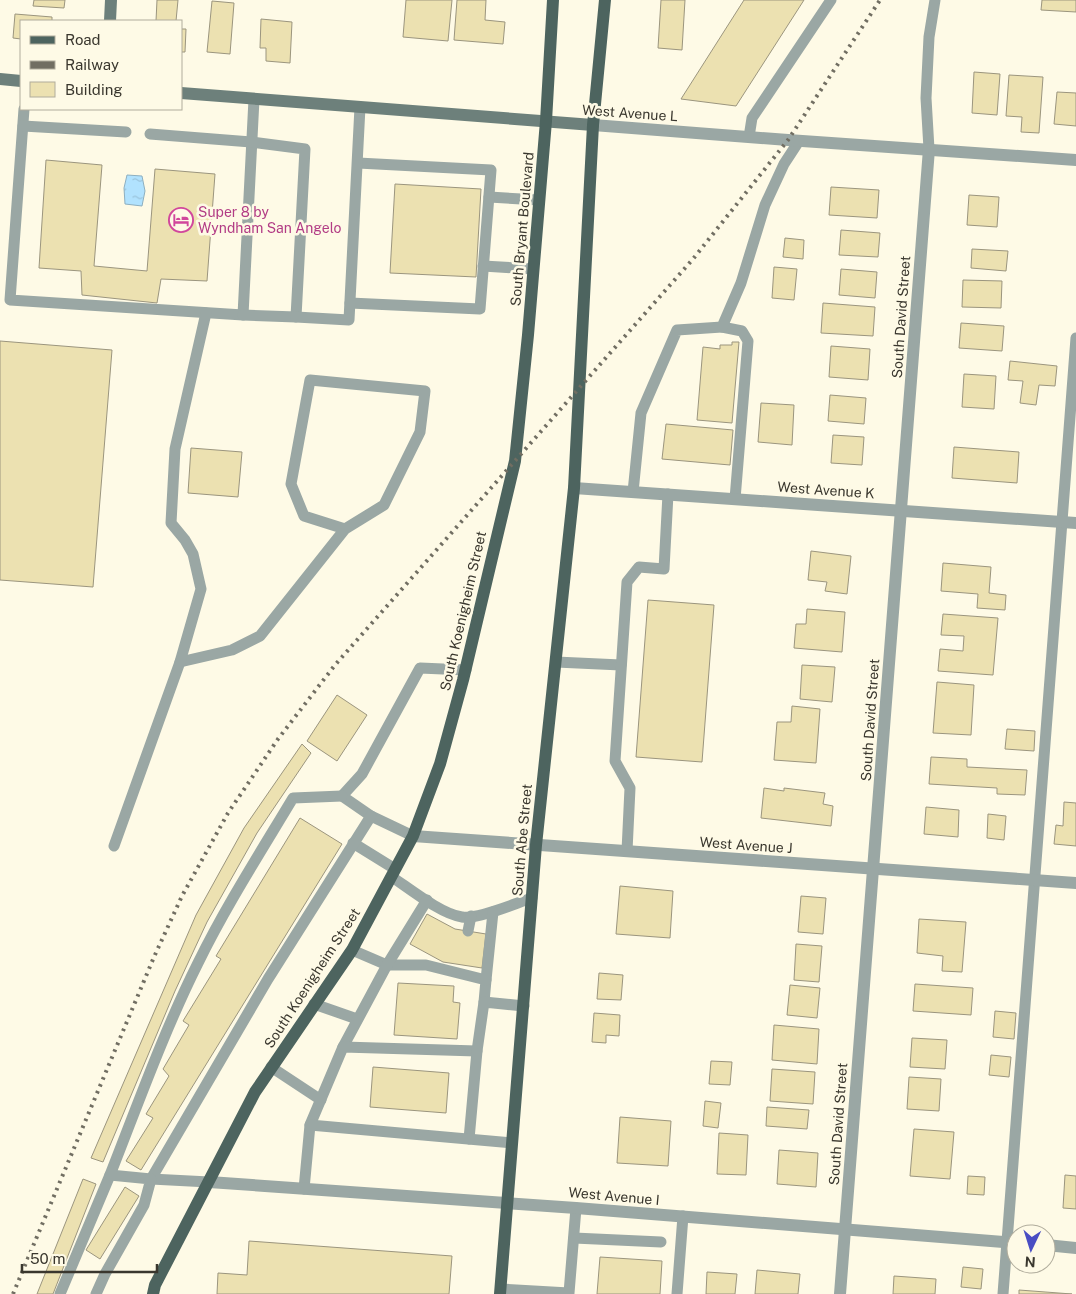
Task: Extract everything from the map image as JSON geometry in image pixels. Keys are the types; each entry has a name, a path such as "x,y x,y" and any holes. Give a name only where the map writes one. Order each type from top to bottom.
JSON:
{"main road":[{"path":"110,20 111,0"},
{"name":"South Bryant Boulevard","path":"515,460 546,121 553,0"},
{"path":"593,125 605,0"},
{"path":"0,80 20,81"},
{"name":"West Avenue L","path":"182,93 593,125"},
{"name":"South Abe Street","path":"500,1291 536,845 574,488 593,125"},
{"name":"South Koenigheim Street","path":"153,1294 255,1092 352,950 413,836 440,764 466,670 515,460"}],"street":[{"name":"West Avenue L","path":"593,125 1076,160"},
{"name":"South David Street","path":"840,1294 929,149"},
{"name":"West Avenue K","path":"574,488 1076,523"},
{"name":"West Avenue J","path":"413,836 1076,883"},
{"name":"West Avenue I","path":"209,1182 1006,1242"},
{"path":"1056,1246 1076,1248"}],"lane":[{"path":"749,137 752,118 831,0"},
{"path":"929,149 926,98 929,37 936,0"},
{"path":"243,315 254,99"},
{"path":"24,110 10,300 349,320 360,107"},
{"path":"23,126 126,132"},
{"path":"150,134 251,142 306,149 296,317"},
{"path":"722,327 741,283 765,205 784,164 799,141"},
{"path":"350,303 480,309 491,170 358,163"},
{"path":"489,197 539,200"},
{"path":"483,266 533,269"},
{"path":"114,846 180,662 201,589 194,554 186,540 171,523 175,449 206,313"},
{"path":"633,492 641,413 677,330 722,327 742,331 748,341 735,499"},
{"path":"1013,1224 1035,880 1076,338"},
{"path":"180,662 232,650 260,636 345,530 384,505 420,432 425,391 310,380 290,484 304,516 345,530"},
{"path":"626,851 630,788 614,761 627,582 639,568 664,569 668,494"},
{"path":"556,662 621,665"},
{"path":"342,796 362,774 420,668 466,670"},
{"path":"60,1294 164,1038 197,965 227,906 293,798 342,796 371,816 413,836"},
{"path":"96,1294 104,1274 144,1204 151,1179 268,979 371,816"},
{"path":"353,843 427,900 446,918 463,918 492,912 532,898"},
{"path":"304,1189 310,1125 343,1047 387,965 427,900"},
{"path":"469,1139 492,912"},
{"path":"468,931 471,916"},
{"path":"352,950 387,965 428,960 460,968 486,980"},
{"path":"484,1002 524,1006"},
{"path":"314,1004 357,1019"},
{"path":"343,1047 477,1051"},
{"path":"271,1067 321,1100"},
{"path":"310,1125 512,1143"},
{"path":"110,1174 151,1179 209,1182"},
{"path":"500,1291 569,1293 576,1208"},
{"path":"678,1294 683,1216"},
{"path":"574,1238 661,1242"},
{"path":"1003,1294 1006,1274"}],"water":[{"path":"127,175 142,176 145,191 142,206 125,204 124,188"}],"building":[{"path":"34,0 65,0 64,8 33,6"},
{"path":"157,0 178,0 176,20 156,20"},
{"path":"406,0 452,0 448,41 403,37"},
{"path":"457,0 486,0 485,20 505,22 503,44 454,40"},
{"path":"661,0 685,0 682,50 658,48"},
{"path":"744,0 804,0 736,106 681,99"},
{"path":"1042,0 1076,0 1076,12 1041,10"},
{"path":"212,1 234,3 230,54 207,52"},
{"path":"15,14 52,17 52,20 20,20 20,39 13,38"},
{"path":"261,19 292,22 290,63 266,61 266,48 260,48"},
{"path":"182,29 186,29 185,52 182,52"},
{"path":"974,72 1000,74 997,115 972,113"},
{"path":"1009,75 1043,77 1039,133 1021,132 1022,117 1006,116"},
{"path":"1057,92 1076,93 1076,126 1054,124"},
{"name":"Super 8 by Wyndham San Angelo","path":"46,160 102,165 94,266 147,271 155,169 215,174 207,281 161,279 157,303 82,295 81,271 39,268"},
{"path":"395,184 481,189 476,277 390,273"},
{"path":"831,187 879,190 877,218 829,215"},
{"path":"969,195 999,197 997,227 967,225"},
{"path":"841,230 880,233 878,257 839,255"},
{"path":"785,238 804,240 803,259 783,257"},
{"path":"972,249 1008,251 1006,271 971,268"},
{"path":"774,267 797,269 794,300 772,298"},
{"path":"841,269 877,272 875,298 839,295"},
{"path":"963,280 1002,281 1001,308 962,307"},
{"path":"823,303 875,307 873,336 821,333"},
{"path":"961,323 1004,326 1002,351 959,348"},
{"path":"0,341 112,350 93,587 0,580"},
{"path":"732,342 739,342 732,423 697,420 703,347 720,349 720,345 732,345"},
{"path":"831,346 870,349 868,380 829,377"},
{"path":"1010,361 1057,366 1055,386 1039,385 1036,405 1020,403 1023,381 1008,380"},
{"path":"964,374 996,376 994,409 962,407"},
{"path":"830,395 866,398 864,424 828,421"},
{"path":"761,403 794,405 792,445 758,442"},
{"path":"666,424 733,430 730,465 662,459"},
{"path":"833,435 864,437 862,465 831,463"},
{"path":"954,447 1019,452 1017,483 952,478"},
{"path":"191,448 242,452 238,497 188,493"},
{"path":"811,551 851,556 847,594 825,591 827,582 808,580"},
{"path":"943,563 991,567 989,593 1006,595 1005,610 977,608 978,594 941,591"},
{"path":"648,600 714,605 702,762 636,757"},
{"path":"807,609 845,612 842,652 794,648 796,624 806,624"},
{"path":"943,614 998,618 993,675 938,671 940,649 963,651 964,636 941,635"},
{"path":"802,665 835,667 832,702 800,699"},
{"path":"937,682 974,685 971,735 933,733"},
{"path":"337,695 367,715 337,761 307,741"},
{"path":"792,706 820,709 816,763 774,760 777,722 791,722"},
{"path":"1007,729 1035,731 1034,751 1005,749"},
{"path":"302,744 311,753 257,833 207,922 175,991 103,1162 91,1158 196,915 244,828"},
{"path":"931,757 967,759 967,767 1027,770 1025,795 997,794 997,788 929,784"},
{"path":"764,788 784,791 784,788 825,793 823,804 833,806 831,826 761,818"},
{"path":"1064,802 1076,803 1076,846 1054,844 1056,825 1063,826"},
{"path":"926,807 959,810 958,837 924,834"},
{"path":"988,814 1006,816 1004,840 987,838"},
{"path":"300,818 342,844 141,1170 126,1161 153,1118 146,1114 169,1076 163,1069 189,1025 183,1021 221,959 216,956"},
{"path":"620,886 673,891 670,938 616,934"},
{"path":"801,896 826,898 823,934 798,932"},
{"path":"427,914 455,929 486,934 482,968 443,962 410,944"},
{"path":"919,919 966,922 962,972 942,971 943,956 917,953"},
{"path":"796,944 822,946 819,982 794,980"},
{"path":"599,973 623,975 621,1000 597,999"},
{"path":"398,983 454,986 453,1002 460,1003 457,1039 394,1035"},
{"path":"915,984 973,988 971,1015 913,1011"},
{"path":"790,985 820,988 817,1018 787,1015"},
{"path":"995,1011 1016,1013 1014,1039 993,1037"},
{"path":"594,1013 620,1015 619,1036 606,1035 606,1043 592,1042"},
{"path":"774,1025 819,1029 817,1064 772,1060"},
{"path":"912,1038 947,1040 945,1069 910,1067"},
{"path":"991,1055 1011,1057 1009,1077 989,1075"},
{"path":"711,1061 732,1062 730,1085 709,1084"},
{"path":"373,1067 449,1073 446,1113 370,1107"},
{"path":"772,1069 815,1072 813,1104 770,1101"},
{"path":"909,1077 941,1079 939,1111 907,1109"},
{"path":"705,1101 721,1103 718,1128 703,1126"},
{"path":"767,1107 809,1110 807,1129 766,1126"},
{"path":"620,1117 671,1121 668,1166 617,1163"},
{"path":"914,1129 954,1132 950,1179 910,1176"},
{"path":"719,1133 748,1135 746,1175 717,1174"},
{"path":"779,1150 818,1153 816,1187 777,1184"},
{"path":"1065,1175 1076,1176 1076,1209 1063,1208"},
{"path":"968,1176 985,1177 984,1195 967,1194"},
{"path":"83,1179 96,1184 53,1294 37,1294"},
{"path":"125,1187 139,1196 100,1259 86,1250"},
{"path":"249,1241 452,1256 449,1294 217,1294 218,1273 247,1275"},
{"path":"600,1257 662,1261 660,1294 597,1294"},
{"path":"963,1267 983,1269 981,1289 961,1287"},
{"path":"757,1270 800,1274 798,1294 755,1294"},
{"path":"707,1272 737,1274 735,1294 706,1294"},
{"path":"894,1276 936,1279 935,1294 893,1294"},
{"path":"1019,1290 1072,1294 1019,1294"}],"railway":[{"path":"13,1294 154,957 182,896 228,813 278,739 335,665 693,259 788,140 880,0"}],"place":[{"name":"Super 8 by Wyndham San Angelo","path":"181,220"}]}
